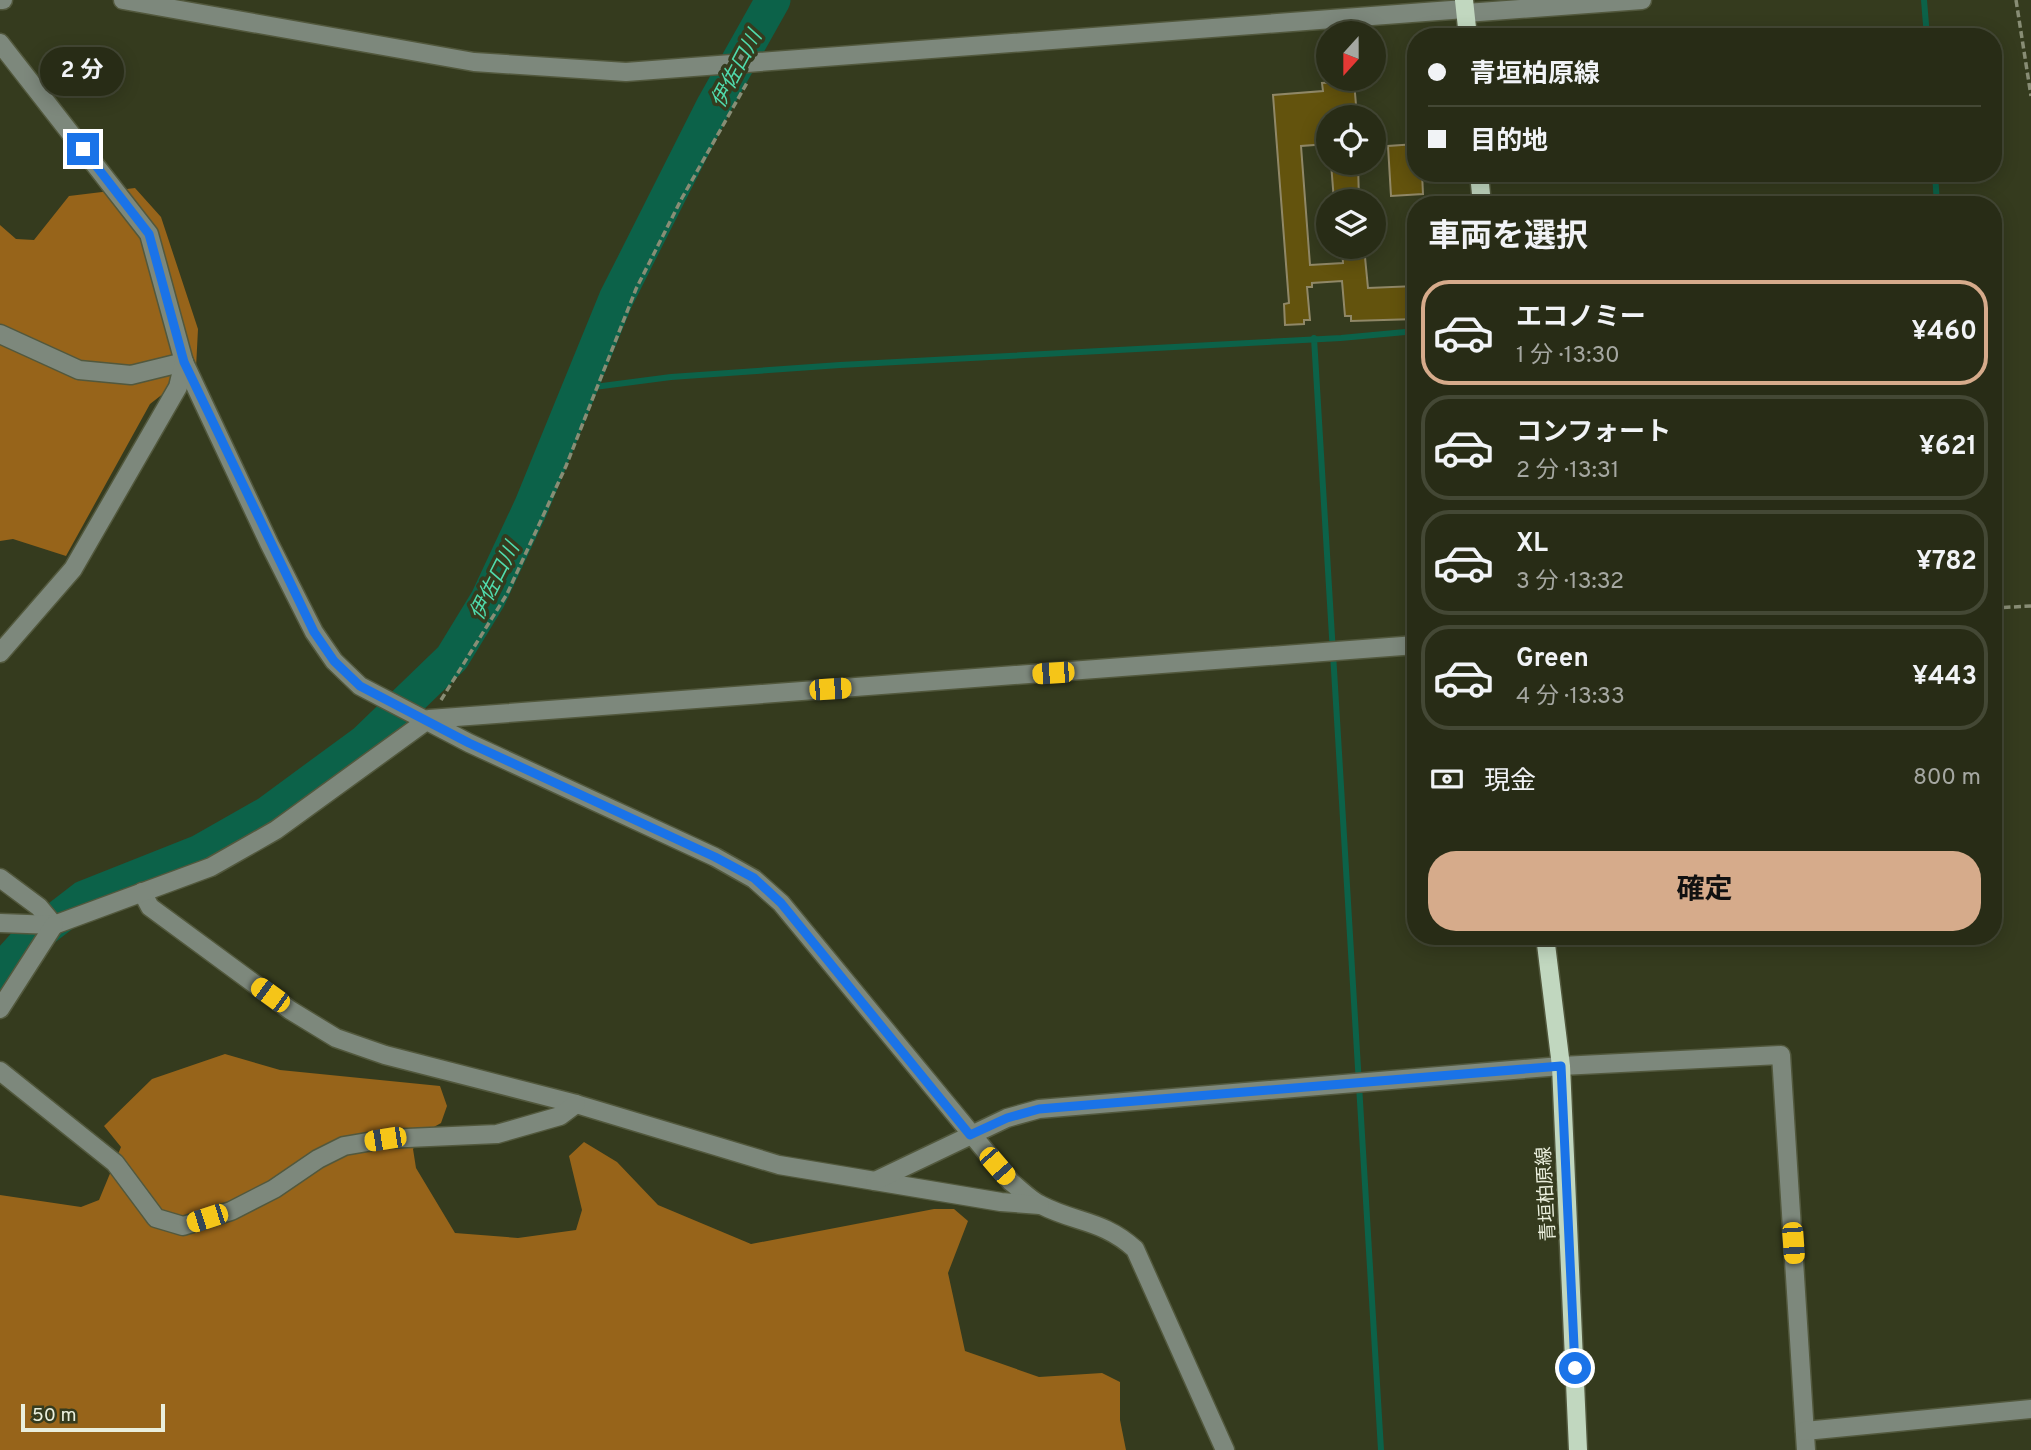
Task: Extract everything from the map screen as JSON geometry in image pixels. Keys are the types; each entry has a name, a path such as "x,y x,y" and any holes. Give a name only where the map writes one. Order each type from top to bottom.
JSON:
{"main road":[{"path":"1465,7 1467,28"},
{"name":"青垣柏原線","path":"1546,945 1561,1066 1578,1450"}],"street":[{"path":"122,0 474,62 626,72 757,64 1465,7 1642,0"},
{"path":"0,43 149,234 184,362 314,632 334,661 360,686 429,719 469,743 715,857 754,878 781,903 1011,1182 1040,1205"},
{"path":"0,334 79,370 131,375 184,362"},
{"path":"0,653 73,569 178,387 184,362"},
{"path":"0,923 54,925 211,867 276,830 429,719 1407,646"},
{"path":"0,877 39,906 54,925"},
{"path":"142,892 150,907 290,1010 336,1038 385,1055 576,1104 779,1165 1001,1202 1040,1205 1118,1234 1135,1249 1225,1450"},
{"path":"0,1009 54,925"},
{"path":"875,1181 1007,1118 1039,1109 1561,1066 1781,1055 1806,1450"},
{"path":"0,1071 115,1163 156,1218 183,1226 231,1211 274,1189 318,1159 344,1146 385,1139 497,1133 560,1116 576,1104"},
{"path":"1805,1431 2031,1409"}],"path":[{"path":"2016,0 2031,96"},
{"path":"429,719 507,594 566,466 636,289 682,198 757,64"},
{"path":"2002,608 2031,606"}],"shaded area":[{"path":"135,188 161,217 198,329 196,368 150,404 66,556 13,539 0,541 0,225 16,239 34,240 69,196"},
{"path":"225,1054 280,1070 440,1086 447,1106 441,1123 425,1132 413,1149 416,1168 455,1233 518,1238 576,1230 582,1210 569,1156 584,1142 617,1162 658,1205 751,1244 934,1209 954,1209 968,1221 948,1273 965,1351 1039,1377 1102,1373 1120,1382 1120,1420 1126,1450 0,1450 0,1195 81,1207 99,1200 121,1147 104,1126 152,1079"}],"building":[{"path":"1355,91 1356,105 1316,105 1316,145 1301,146 1310,265 1343,263 1343,259 1365,259 1368,288 1407,286 1407,319 1351,321 1351,316 1345,316 1342,281 1312,283 1312,287 1307,287 1310,320 1304,320 1304,324 1285,325 1284,304 1289,303 1273,95"},
{"path":"1407,145 1407,182 1422,182 1423,194 1391,196 1388,146"},
{"path":"1332,175 1358,175 1359,189 1333,189"}],"waterway":[{"name":"伊佐口川","path":"0,972 27,942 84,898 200,852 267,814 365,742 452,658 488,599 531,507 616,299 714,105 773,0"},
{"path":"1924,0 1926,28"},
{"path":"1936,182 1936,196"},
{"path":"579,389 671,377 840,365 1341,338 1407,332"},
{"path":"1314,338 1381,1450"}],"route":[{"path":"83,149 149,234 184,362 314,632 334,661 360,686 429,719 469,743 715,857 754,878 781,903 970,1135 1007,1118 1039,1109 1561,1066 1575,1368"}]}
